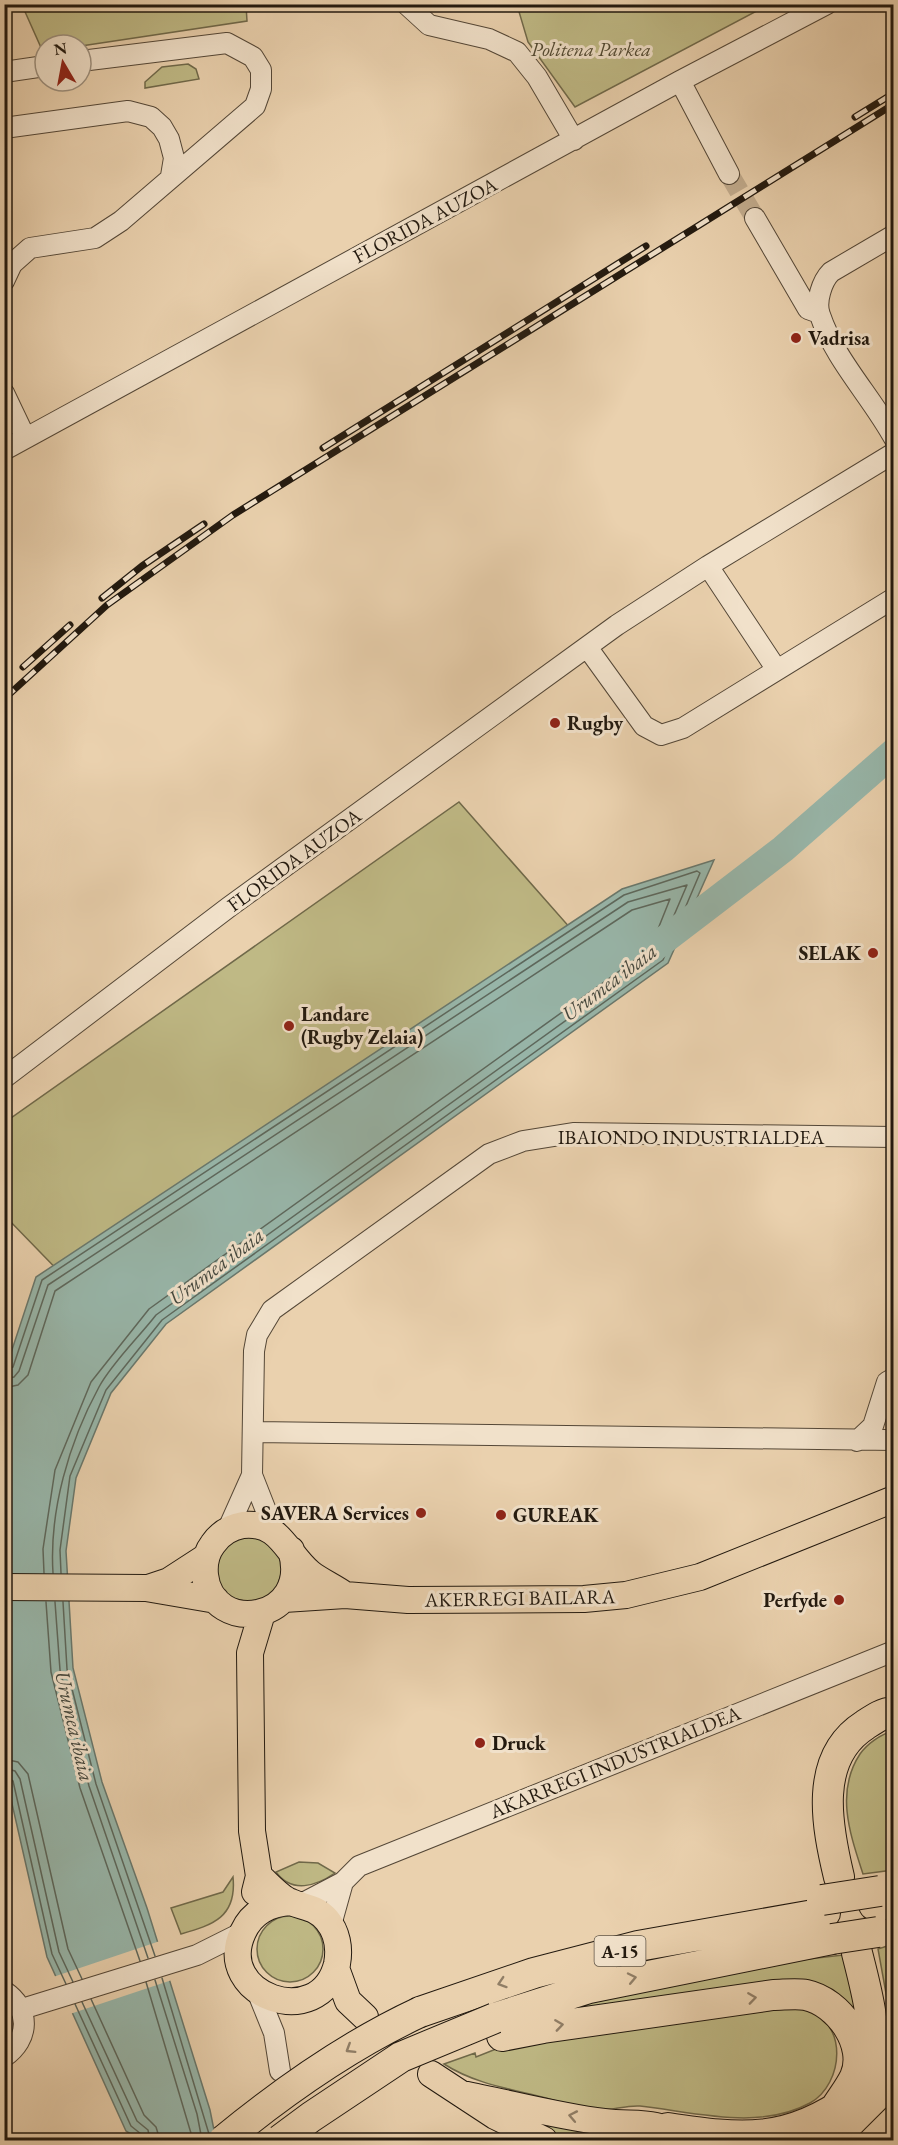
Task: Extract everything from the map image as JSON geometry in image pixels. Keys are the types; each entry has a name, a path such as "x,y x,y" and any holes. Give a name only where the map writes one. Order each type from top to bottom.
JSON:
{"highway":[{"path":"834,2126 882,2081 874,2052 873,2018 835,1917 826,1800 833,1763 852,1733 884,1713 894,1712"},
{"path":"835,1917 886,1908"},
{"name":"A-15","path":"224,2140 341,2054 376,2033 420,2012 534,1973 638,1946 886,1908"},
{"name":"A-15","path":"498,2027 589,1988 835,1917"},
{"path":"280,2140 310,2117 498,2027 543,2028 773,1995 806,1995 830,2006 846,2020 856,2046 856,2076 834,2126"},
{"path":"677,2134 765,2135 815,2122 834,2126"}],"main road":[{"name":"AKERREGI BAILARA","path":"284,1599 345,1594 408,1600 584,1599 626,1595 700,1577 894,1499"},
{"path":"146,1588 169,1581 206,1557 218,1538 227,1531 250,1524 282,1540 309,1572 345,1594"},
{"path":"4,1587 146,1588 221,1604 237,1613 262,1613 284,1599 295,1575 282,1540"},
{"path":"206,1557 206,1580 250,1653"},
{"path":"262,1613 250,1653 252,1831 259,1876 239,1947 239,1962 243,1972 257,1990 276,2000 299,1999 357,2009 336,1968"},
{"path":"259,1876 296,1903 321,1914 331,1926 338,1946 336,1968 327,1984 299,1999"},
{"path":"247,1925 270,1906 296,1903"},
{"path":"431,2074 495,2116 544,2140"},
{"path":"462,2094 604,2122 650,2123 677,2134"},
{"path":"597,2140 614,2129 631,2123"}],"street":[{"path":"406,4 429,25 489,39 517,52 537,77 574,140"},
{"name":"FLORIDA AUZOA","path":"4,450 24,437 574,140 684,89 827,4"},
{"path":"4,281 12,264 30,248 95,238 121,221 255,106 261,89 261,69 254,57 227,43 93,60"},
{"path":"4,72 33,68"},
{"path":"684,89 729,174"},
{"path":"4,128 128,111 151,117 170,139 174,158 171,176"},
{"path":"755,218 808,309 819,313"},
{"path":"893,437 844,362 819,313 823,281 831,272 894,235"},
{"path":"785,267 823,281"},
{"path":"4,393 24,437"},
{"name":"FLORIDA AUZOA","path":"4,442 24,437"},
{"name":"FLORIDA AUZOA","path":"4,1078 229,907 587,647 708,566 894,453"},
{"path":"708,566 777,670"},
{"path":"587,647 644,726 661,735 683,728 894,598"},
{"name":"IBAIONDO INDUSTRIALDEA","path":"252,1475 254,1351 257,1335 272,1310 489,1154 523,1141 573,1133 894,1137"},
{"path":"857,1441 873,1426 887,1382 894,1378"},
{"path":"253,1432 894,1440"},
{"path":"227,1531 252,1475"},
{"path":"252,1475 282,1540"},
{"name":"AKARREGI INDUSTRIALDEA","path":"296,1903 343,1882 359,1866 424,1838 894,1651"},
{"path":"331,1926 343,1882"},
{"path":"22,2009 197,1955 247,1925"},
{"path":"197,1955 239,1962"},
{"path":"257,1990 274,2033 280,2071"},
{"path":"4,1991 15,1999 22,2009 24,2031 14,2051 4,2057"},
{"path":"274,2033 299,1999"}],"green space":[{"name":"Politena Parkea","path":"517,4 768,5 575,107 528,42"},
{"path":"22,5 246,5 247,21 93,44 93,33 35,33"},
{"path":"188,64 196,69 199,79 145,88 145,82 162,67"},
{"name":"Landare (Rugby Zelaia)","path":"459,802 572,930 74,1287 5,1216 4,1123"},
{"path":"266,1536 285,1562 275,1593 254,1603 231,1598 216,1580 217,1556 232,1538"},
{"path":"893,1731 893,1870 863,1874 847,1813 848,1783 852,1768 863,1750 879,1737"},
{"path":"299,1862 318,1863 335,1873 304,1886 289,1883 276,1872"},
{"path":"233,1877 231,1902 221,1917 213,1923 181,1934 171,1908 223,1892"},
{"path":"290,1916 303,1918 318,1931 323,1949 321,1962 308,1977 290,1982 277,1980 262,1967 257,1949 259,1936 272,1921"},
{"path":"894,1944 893,2032 878,1949"},
{"path":"843,1955 858,2016 831,1996 575,2012 573,2006 782,1962"},
{"path":"787,2008 805,2010 819,2016 829,2026 835,2039 837,2054 835,2068 830,2082 810,2103 770,2116 726,2117 640,2106 600,2110 573,2106 481,2081 444,2064 475,2053 476,2057 501,2047"},
{"path":"503,2114 583,2130 576,2140 564,2140 539,2125"}],"water":[{"path":"714,860 668,963 166,1324 111,1393 76,1478 66,1551 73,1668 102,1782 147,1908 210,2110 216,2140 140,2140 126,2131 47,1957 7,1782 4,1374 36,1277 622,889"}],"pier":[{"path":"160,1941 172,1980 70,2014 53,1977"}],"waterway":[{"name":"Urumea ibaia","path":"655,947 783,849 894,752"}],"tunnel":[{"path":"729,174 755,218"},
{"path":"839,1877 857,1953"}],"railway":[{"path":"855,117 894,93"},
{"path":"4,699 107,605 233,515 894,104"},
{"path":"323,448 646,246"},
{"path":"102,598 142,566 204,524"},
{"path":"23,667 70,625"}],"place":[{"name":"Vadrisa","path":"796,338"},
{"name":"Rugby","path":"555,723"},
{"name":"SELAK","path":"873,953"},
{"name":"Landare (Rugby Zelaia)","path":"289,1026"},
{"name":"SAVERA Services","path":"421,1513"},
{"name":"GUREAK","path":"501,1515"},
{"name":"Perfyde","path":"839,1600"},
{"name":"Druck","path":"480,1743"}]}
